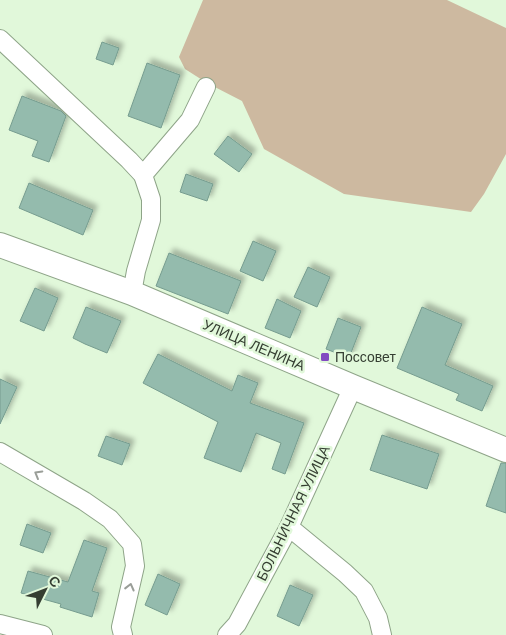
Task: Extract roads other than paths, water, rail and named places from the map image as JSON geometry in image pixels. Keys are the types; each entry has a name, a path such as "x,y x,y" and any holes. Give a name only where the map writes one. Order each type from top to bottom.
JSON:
{"street":[{"path":"0,39 143,175 151,199 151,220 136,271 132,293"},
{"path":"143,175 190,120 206,87"},
{"name":"УЛИЦА ЛЕНИНА","path":"0,245 132,293 506,450"},
{"name":"БОЛЬНИЧНАЯ УЛИЦА","path":"227,635 237,624 289,527 353,387"},
{"path":"0,452 84,501 110,519 132,544 135,566 121,627 123,635"},
{"path":"289,527 364,591 378,618 382,635"},
{"path":"0,624 42,635"}],"place":[{"name":"Поссовет","path":"325,357"}]}
